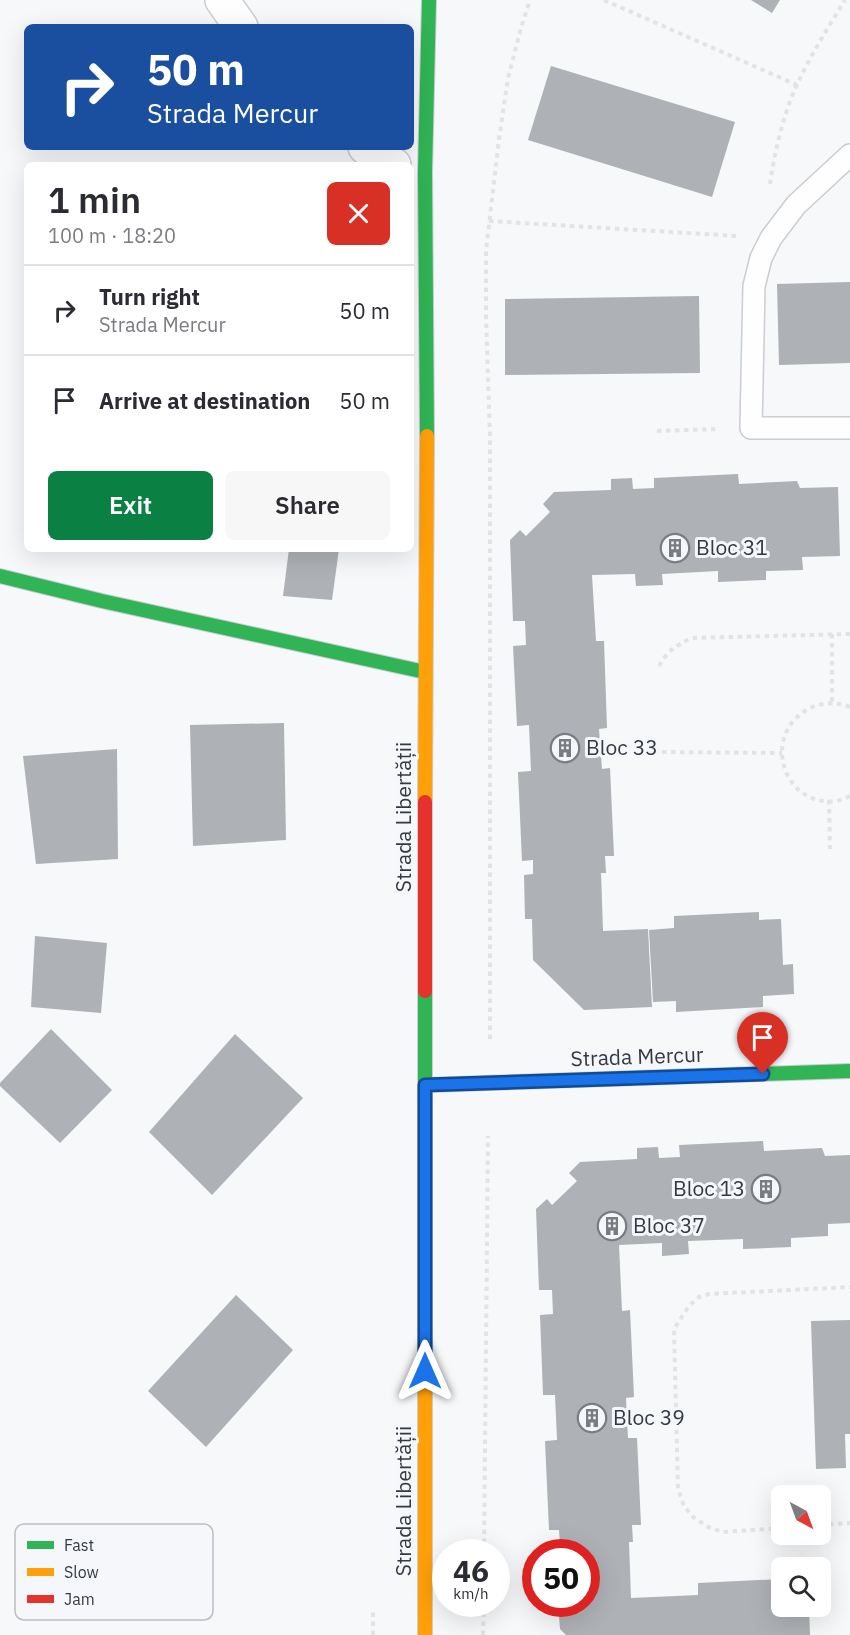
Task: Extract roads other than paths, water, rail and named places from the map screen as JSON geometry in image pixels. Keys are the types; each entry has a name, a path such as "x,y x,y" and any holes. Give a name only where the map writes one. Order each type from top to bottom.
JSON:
{"main road":[{"name":"Strada Libertății","path":"425,1635 427,449 418,171 429,0"},
{"path":"0,576 20,579 102,601 425,672"},
{"name":"Strada Mercur","path":"425,1085 850,1071"}],"street":[{"path":"222,0 239,24"},
{"path":"369,150 388,162"}],"lane":[{"path":"850,155 796,205 771,238 760,258 754,286 751,428 850,428"}],"place":[{"name":"Bloc 31","path":"675,548"},
{"name":"Bloc 33","path":"565,748"},
{"name":"Bloc 13","path":"766,1189"},
{"name":"Bloc 37","path":"612,1226"},
{"name":"Bloc 39","path":"592,1418"}]}
